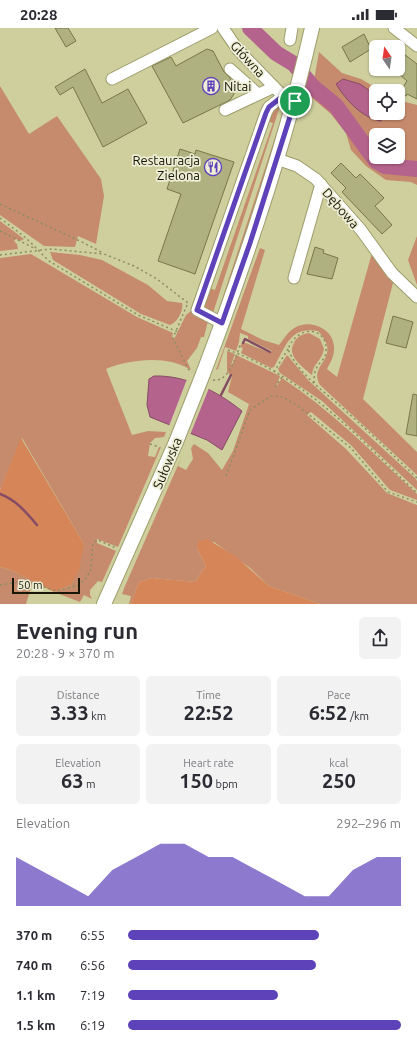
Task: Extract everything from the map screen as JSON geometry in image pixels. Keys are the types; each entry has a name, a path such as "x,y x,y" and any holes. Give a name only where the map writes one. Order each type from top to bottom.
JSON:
{"main road":[{"path":"223,321 277,159 292,95 312,28"},
{"name":"Sułowska","path":"104,604 176,442 223,321"}],"street":[{"path":"112,79 212,28"},
{"name":"Główna","path":"223,28 232,43 274,88 292,95"},
{"path":"290,40 292,28"},
{"path":"394,28 417,46"},
{"path":"230,69 258,94"},
{"path":"225,110 274,88"},
{"path":"223,321 197,310 266,113 269,107 292,95"},
{"name":"Dębowa","path":"277,159 297,166 321,184 361,230 392,273 417,297"},
{"path":"294,278 321,184"}],"path":[{"path":"0,204 84,243 104,254 134,266 157,279 197,310"},
{"path":"0,218 21,234 50,261 138,315 178,332"},
{"path":"0,231 16,241 37,250"},
{"path":"0,255 37,250 104,254"},
{"path":"188,303 175,330 173,338 202,375 221,379 226,375 240,343"},
{"path":"274,372 288,349 291,340 304,332 317,333 323,338 326,352 316,368 314,383"},
{"path":"288,349 294,362 314,383 417,478"},
{"path":"228,350 282,376 333,413 417,492"},
{"path":"275,387 282,376"},
{"path":"226,476 250,410 259,402 271,396 283,397 298,406 351,448 388,492 417,502"},
{"path":"150,444 159,447"},
{"path":"0,585 26,581 56,591 79,585 91,569 93,543 98,540 127,552"}],"shaded area":[{"path":"319,52 342,73 361,79 369,84 369,120 405,120 405,102 417,105 417,185 411,182 386,180 366,166 351,150 346,133 331,114 311,97"},
{"path":"343,79 360,84 369,90 369,117 355,107 336,84"},
{"path":"0,86 29,134 57,116 101,179 104,196 96,244 78,236 75,247 44,246 0,215"},
{"path":"277,106 280,106 212,316 205,306 206,297 209,288 215,290 273,123 267,121 270,113"},
{"path":"284,110 286,115 242,254 217,315"},
{"path":"0,221 24,239 20,241 16,239 14,241 17,244 18,249 0,251"},
{"path":"417,236 417,285 408,260"},
{"path":"260,248 265,250 241,329 263,340 279,345 288,333 296,327 309,324 321,328 331,336 333,342 334,349 332,360 327,369 337,377 372,253 393,283 363,399 417,452 417,475 320,385 317,378 318,372 327,355 327,348 325,340 318,331 309,330 295,335 286,345 274,367 271,368 241,353 243,348 240,347 242,343 246,343 270,353 272,351 248,339 248,336 240,333 236,351 225,347 218,369 216,370"},
{"path":"50,252 80,255 102,260 148,285 167,301 182,303 182,309 179,316 173,324 170,325 141,314 53,260"},
{"path":"31,254 137,317 173,333 172,337 174,339 186,315 191,311 208,321 204,337 201,337 197,348 187,361 191,370 182,365 160,360 137,361 106,369 132,435 148,431 166,432 164,437 155,438 150,443 148,456 155,457 159,447 161,447 118,547 97,539 97,543 116,551 102,582 98,581 90,590 92,599 84,595 80,602 54,592 71,585 84,544 22,438 0,490 0,258"},
{"path":"309,333 320,339 324,349 312,375 297,361 292,352 294,343 298,337"},
{"path":"227,351 235,354 231,365 236,355 280,376 276,387 282,378 318,404 352,433 417,494 417,500 390,490 352,446 311,412 307,415 346,449 387,493 417,505 417,604 320,604 269,586 250,568 214,542 197,548 206,566 195,582 152,578 139,582 131,604 129,604 131,596 122,594 182,456 178,466 186,470 193,459 191,448 194,444 208,453 222,470 233,451 249,404 228,392 232,376 227,372"},
{"path":"287,355 309,381 415,478 417,481 417,490 322,401 280,373 278,369"},
{"path":"154,376 166,376 189,381 212,391 242,411 222,450 207,440 150,417 147,405 149,379"},
{"path":"21,438 84,544 79,570 71,585 54,592 11,570 0,567 0,490"},
{"path":"207,539 235,556 269,586 320,604 131,604 139,582 152,578 195,582 206,566 197,548 198,541"},
{"path":"0,567 11,570 33,581 26,604 0,604"}],"pier":[{"path":"187,379 209,388 190,435 169,426"}],"building":[{"path":"55,28 68,28 76,41 66,47"},
{"path":"364,34 369,45 369,50 350,62 342,47"},
{"name":"Nitai","path":"207,49 213,51 224,72 230,78 234,87 234,94 230,100 183,123 152,66 171,57 176,66"},
{"path":"405,55 417,64 417,99 407,94 405,95 405,84 407,81 401,76 405,76"},
{"path":"85,69 102,103 128,89 147,123 103,147 73,87 60,95 55,87"},
{"path":"180,149 195,154 196,150 234,162 195,274 158,261 181,194 167,189"},
{"path":"341,163 356,178 360,174 384,198 375,206 392,225 382,234 342,192 346,188 331,173"},
{"path":"315,247 324,250 323,253 338,258 332,279 307,274"},
{"path":"393,316 413,322 406,348 386,343"},
{"path":"413,394 417,395 417,436 406,434"}],"waterway":[{"path":"250,28 276,53 294,64 313,87 336,106 376,161 385,166 417,169"},
{"path":"243,343 245,339 270,352"},
{"path":"221,395 231,375"},
{"path":"0,494 16,503 37,525"}],"place":[{"name":"Nitai","path":"211,86"},
{"name":"Restauracja Zielona","path":"213,167"}],"route":[{"path":"283,96 295,101 250,243 222,323 197,310 266,113 269,107 283,96"}]}
